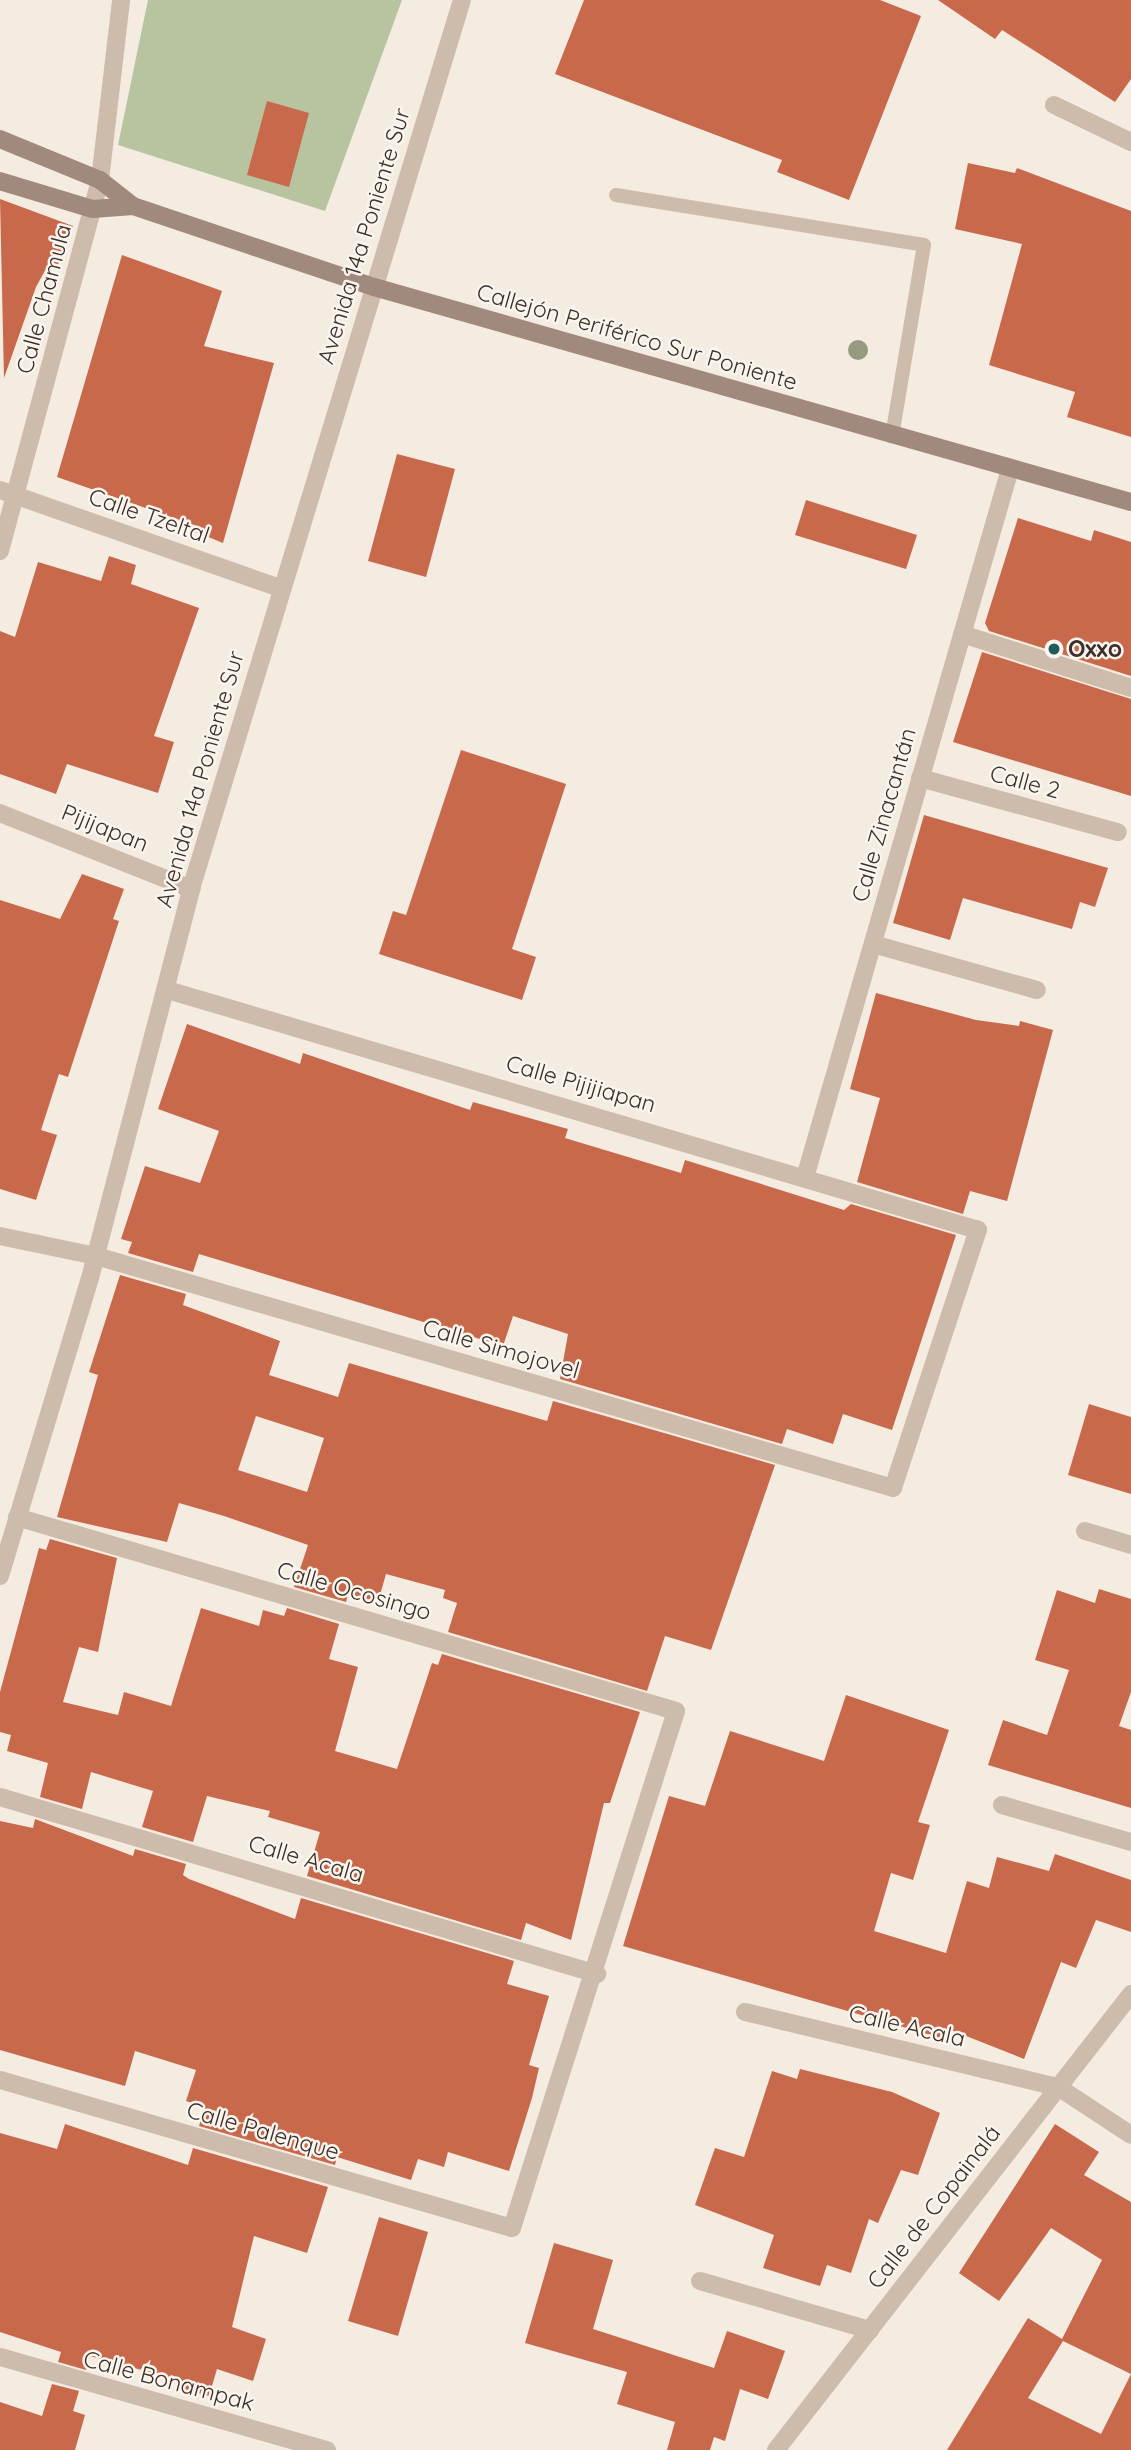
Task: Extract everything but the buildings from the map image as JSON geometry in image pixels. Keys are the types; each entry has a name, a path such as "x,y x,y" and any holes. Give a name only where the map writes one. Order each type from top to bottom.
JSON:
{"main road":[{"name":"Callejón Periférico Sur Poniente","path":"0,139 100,180 133,206 374,287 1131,502"},
{"name":"Callejón Periférico Sur Poniente","path":"0,181 93,209 133,206"}],"street":[{"name":"Calle Chamula","path":"0,551 18,496 100,180 121,0"},
{"name":"Avenida 14a Poniente Sur","path":"0,1576 96,1256 168,990 191,889 463,0"},
{"path":"1054,105 1131,142"},
{"name":"Calle Zinacantán","path":"806,1174 1010,469"},
{"name":"Calle Tzeltal","path":"0,490 282,589"},
{"path":"962,634 1131,688"},
{"name":"Calle 2","path":"920,778 1118,832"},
{"name":"Pijijapan","path":"0,813 191,889"},
{"path":"873,944 1037,990"},
{"name":"Calle Pijijiapan","path":"168,990 806,1174 978,1230 893,1488"},
{"name":"Calle Simojovel","path":"0,1236 96,1256 893,1488"},
{"name":"Calle Ocosingo","path":"17,1517 676,1711 597,1974"},
{"path":"1085,1531 1131,1545"},
{"name":"Calle Acala","path":"0,1797 597,1974"},
{"path":"1002,1805 1131,1842"},
{"name":"Calle Palenque","path":"0,2080 512,2228 597,1974"},
{"name":"Calle de Copainalá","path":"776,2450 1131,1994"},
{"name":"Calle Acala","path":"745,2012 1058,2087 1131,2135"},
{"path":"700,2281 870,2330"},
{"name":"Calle Bonampak","path":"0,2357 327,2450"}],"lane":[{"path":"616,195 924,245 892,436"}],"green space":[{"path":"148,0 402,0 325,211 118,145"}],"place":[{"name":"Oxxo","path":"1054,649"}]}
